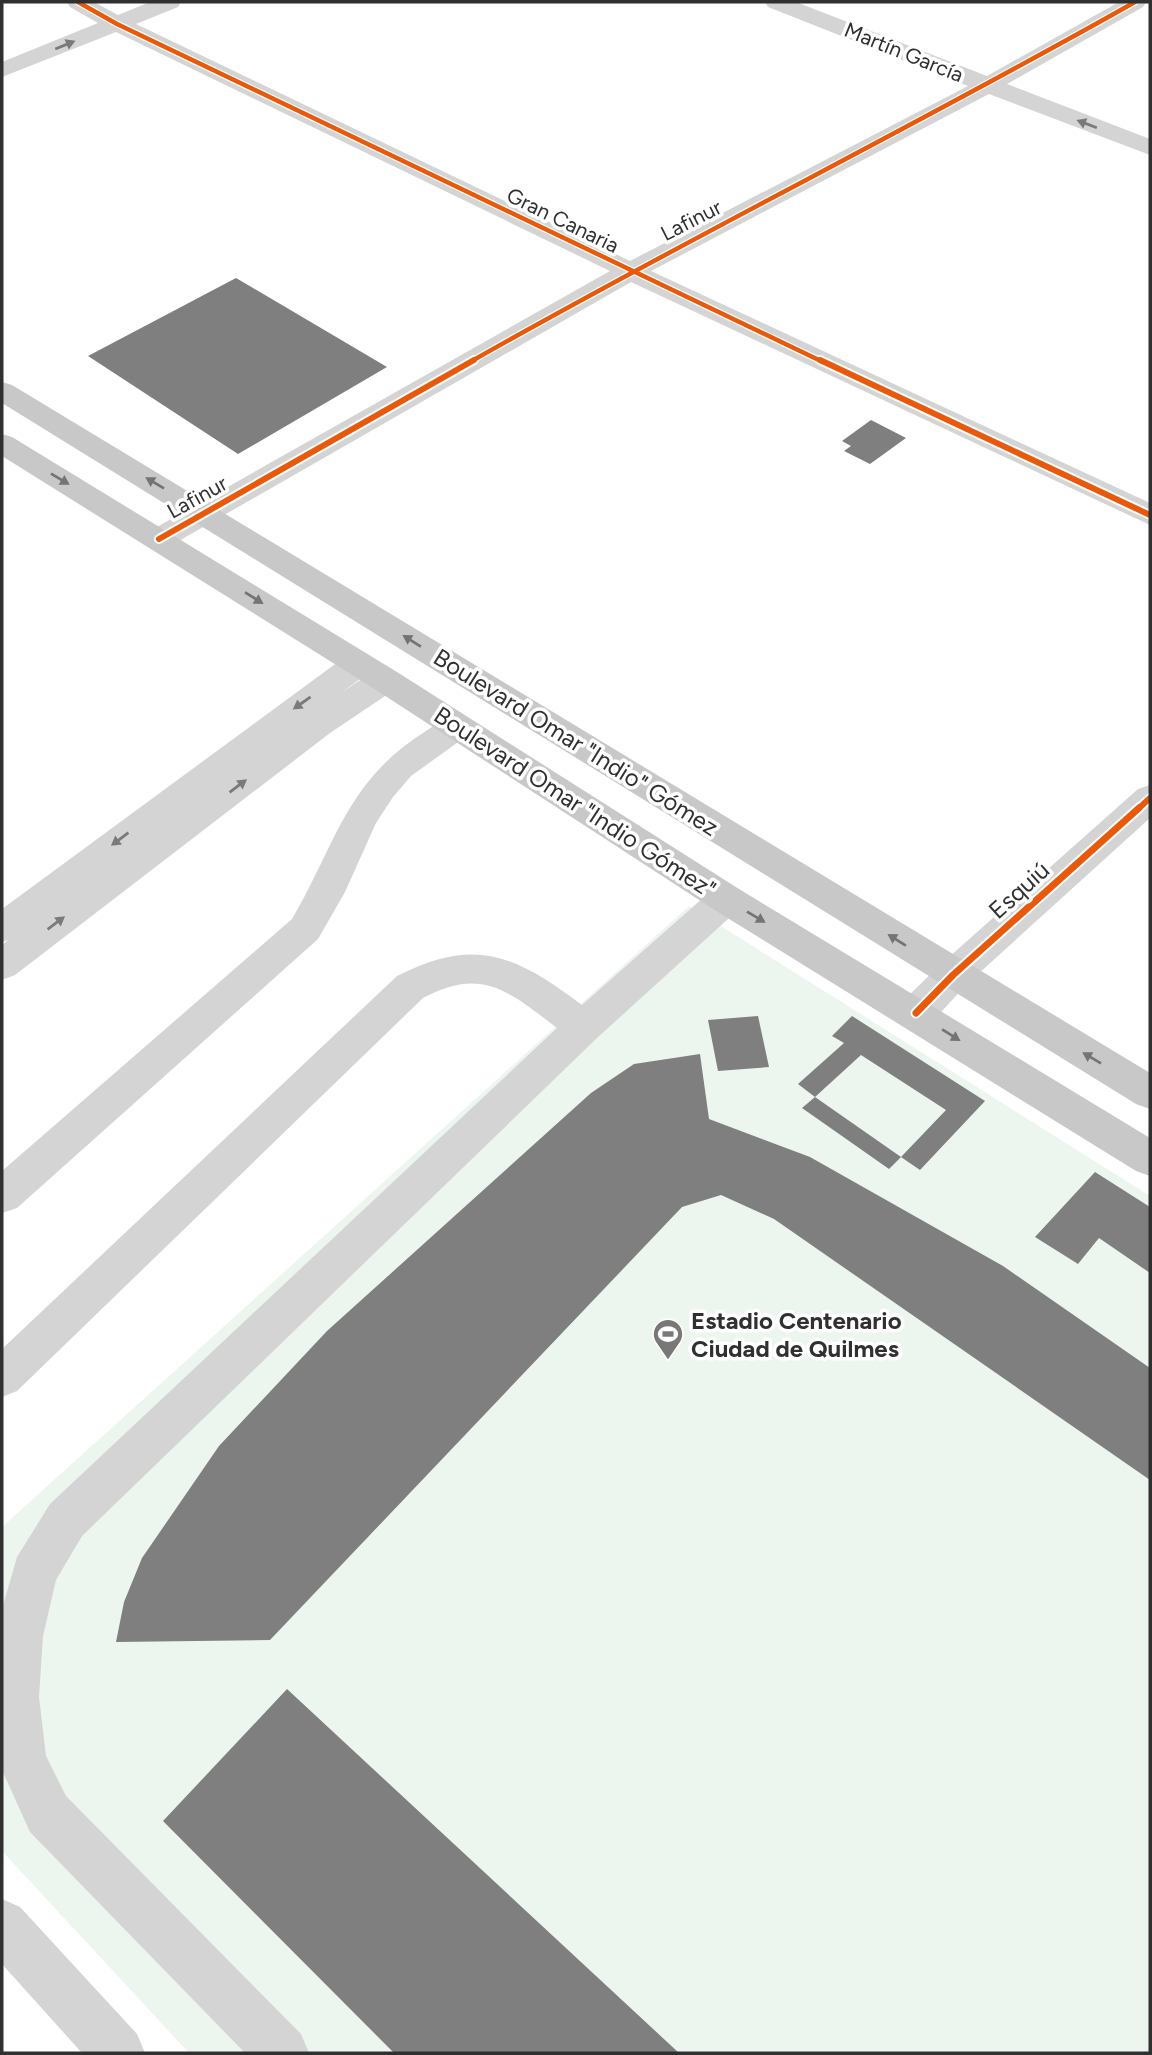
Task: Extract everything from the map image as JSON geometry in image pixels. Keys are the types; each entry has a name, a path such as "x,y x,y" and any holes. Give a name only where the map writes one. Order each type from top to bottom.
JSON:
{"main road":[{"name":"Boulevard Omar \"Indio\" Gómez","path":"2,391 205,513 953,975 1150,1093"},
{"name":"Boulevard Omar \"Indio Gómez\"","path":"2,443 371,672 726,899 916,1013 1150,1159"}],"street":[{"name":"Gran Canaria","path":"78,2 117,24 630,271 1150,515"},
{"path":"2,70 170,2"},
{"name":"Martín García","path":"776,2 1150,148"},
{"name":"Lafinur","path":"159,539 630,271 988,85 1135,2"},
{"path":"2,928 371,672"},
{"path":"2,965 318,725 371,672"},
{"path":"2,1196 305,929 327,892 360,818 381,788 399,767 456,727"},
{"name":"Esquiú","path":"916,1013 953,975 1150,798"},
{"path":"282,2053 48,1814 22,1759 15,1697 19,1636 34,1573 66,1520 583,1027 726,899"},
{"path":"2,1377 410,987 431,974 459,968 489,968 523,983 583,1027"},
{"path":"2,1925 118,2053"}],"shaded area":[{"name":"Estadio Centenario Ciudad de Quilmes","path":"689,906 1150,1196 1150,2053 189,2053 2,1851 2,1527"}],"building":[{"path":"236,278 387,367 238,454 88,356"},
{"path":"871,420 906,438 870,464 844,451 851,446 842,441"},
{"path":"758,1016 769,1067 718,1071 708,1020"},
{"path":"852,1016 985,1101 920,1170 901,1157 946,1110 861,1055 815,1097 798,1084 844,1043 832,1036"},
{"path":"700,1054 709,1119 810,1157 1003,1266 1150,1368 1150,1480 774,1219 721,1195 682,1207 270,1640 116,1642 124,1602 142,1558 219,1446 327,1331 591,1093 634,1064"},
{"path":"815,1097 901,1157 889,1169 802,1108"},
{"path":"1095,1172 1150,1207 1150,1273 1099,1238 1078,1264 1035,1237"},
{"path":"287,1689 679,2053 394,2053 163,1821"}],"cycle path":[{"path":"78,2 117,24 630,271 1150,515"},
{"path":"159,539 630,271 988,85 1135,2"},
{"path":"916,1013 953,975 1150,798"}],"place":[{"name":"Estadio Centenario Ciudad de Quilmes","path":"668,1361"}]}
